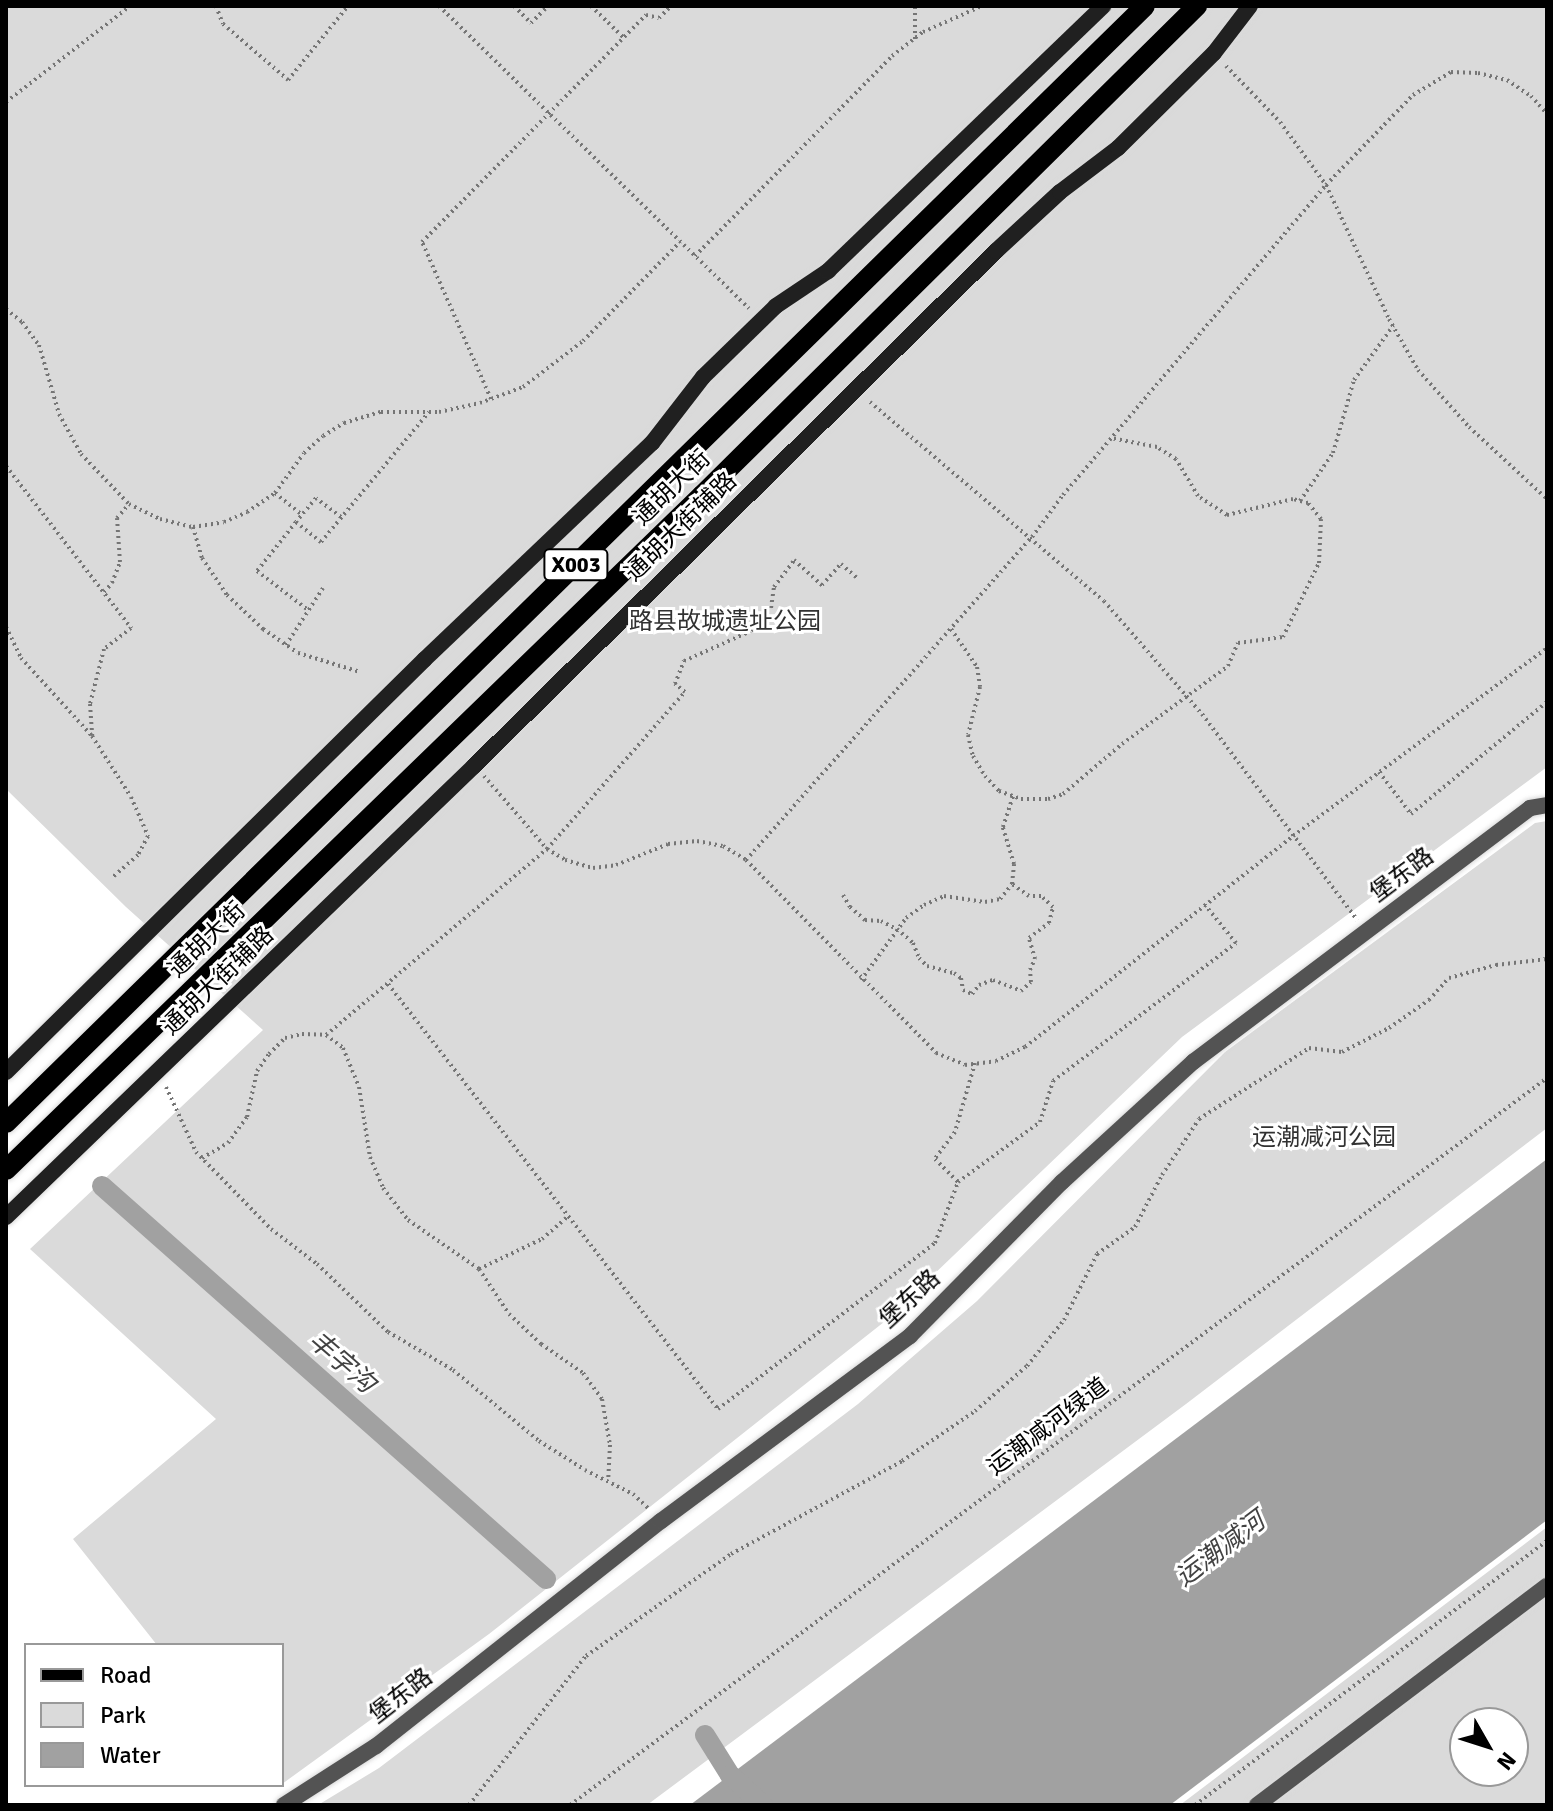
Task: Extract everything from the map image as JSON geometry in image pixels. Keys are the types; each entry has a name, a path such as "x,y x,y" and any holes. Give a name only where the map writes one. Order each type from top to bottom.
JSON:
{"main road":[{"name":"通胡大街","path":"6,1123 1145,6"},
{"name":"通胡大街","path":"6,1170 669,528 1197,6"}],"street":[{"path":"6,1072 425,659 652,443 703,377 776,306 828,271 1103,6"},
{"name":"通胡大街辅路","path":"6,1217 474,766 996,251 1060,192 1118,148 1214,53 1250,6"},
{"name":"堡东路","path":"284,1805 376,1746 661,1521 910,1336 1062,1182 1193,1062 1530,808 1547,805"},
{"path":"1257,1805 1547,1586"}],"path":[{"path":"6,102 130,6"},
{"path":"216,6 223,24 288,80 348,6"},
{"path":"439,6 754,314"},
{"path":"514,6 531,23 548,6"},
{"path":"591,6 624,38"},
{"path":"491,399 422,242 646,15 659,18 671,6"},
{"path":"915,6 915,39"},
{"path":"695,256 892,56 915,39 982,6"},
{"path":"1214,53 1280,122 1326,185 1393,326 1418,370 1469,427 1547,499"},
{"path":"746,860 1032,537 1111,438 1326,185 1413,95 1451,72 1478,73 1507,80 1531,96 1547,114"},
{"path":"6,309 22,322 39,345 59,414 81,454 129,504 160,519 193,527 224,522 247,512 275,493 304,453 344,423 381,412 429,412 491,399 523,387 558,362 680,242"},
{"path":"1300,501 1333,453 1354,380 1393,326"},
{"path":"870,402 1104,601 1187,696 1366,932"},
{"path":"296,522 321,542 429,412"},
{"path":"951,629 977,667 980,687 968,735 973,756 999,791 1013,796 1048,799 1063,794 1122,744 1228,666 1238,643 1283,637 1319,563 1323,539 1321,519 1308,503 1268,503 1227,515 1198,496 1176,459 1157,447 1111,438"},
{"path":"6,466 131,628 104,649 90,704 92,736"},
{"path":"275,493 302,515"},
{"path":"308,610 257,571 316,498 341,517"},
{"path":"104,592 112,583 120,562 117,518 129,504"},
{"path":"193,527 202,558 227,595 263,629 298,653 360,672"},
{"path":"326,1035 547,849 685,692 675,684 684,661 751,631 771,608 774,587 794,560 822,585 841,564 857,578"},
{"path":"286,645 323,588"},
{"path":"6,627 21,658 92,736 131,797 148,836 138,855 113,877"},
{"path":"474,766 547,849 565,860 593,868 616,865 668,844 697,841 723,846 746,860 936,1053 965,1065 996,1061 1025,1047 1293,836 1547,648"},
{"path":"1379,772 1411,814 1547,702"},
{"path":"861,980 897,929 915,912 944,896 985,902 1000,899 1012,884 1014,864 1003,827 1013,796"},
{"path":"843,895 865,920 881,921 897,929 913,943 919,958 927,966 961,978 963,990 972,994 979,985 993,980 1021,991 1031,982 1030,970 1035,959 1029,938 1049,923 1053,907 1041,896 1029,896 1012,884"},
{"path":"388,984 718,1409 935,1243 958,1182 1040,1122 1053,1081 1236,943 1205,905"},
{"path":"469,1805 586,1656 731,1554 902,1461 975,1411 1027,1366 1064,1320 1097,1254 1135,1227 1162,1175 1199,1119 1309,1048 1342,1052 1389,1028 1429,1000 1449,978 1496,965 1547,959"},
{"path":"202,1158 228,1143 247,1117 257,1071 285,1038 302,1034 326,1035 343,1048 359,1087 370,1157 383,1188 408,1220 479,1269 509,1314 541,1344 583,1373 602,1399 610,1445 608,1481"},
{"path":"958,1182 935,1159 955,1132 975,1063"},
{"name":"运潮减河绿道","path":"570,1805 1547,1078"},
{"path":"166,1087 202,1158 271,1229 317,1264 388,1332 453,1370 539,1441 633,1494 661,1521"},
{"path":"479,1269 542,1239 568,1216"},
{"path":"1195,1805 1547,1541"}],"green space":[{"name":"路县故城遗址公园","path":"6,6 1547,6 1547,767 1182,1037 884,1322 489,1634 284,1783 284,1643 155,1643 73,1539 216,1419 30,1249 263,1030 126,907 6,789"},
{"name":"运潮减河公园","path":"1547,821 1547,1128 1186,1404 647,1805 318,1805 379,1768 858,1404 977,1301 1225,1052 1535,823"},
{"path":"1547,1527 1547,1805 1180,1805"}],"water":[{"name":"运潮减河","path":"1547,1159 1547,1520 1170,1805 690,1805"}],"waterway":[{"name":"丰字沟","path":"102,1186 546,1579"},
{"name":"丰字沟","path":"705,1735 730,1775 763,1805"}]}
